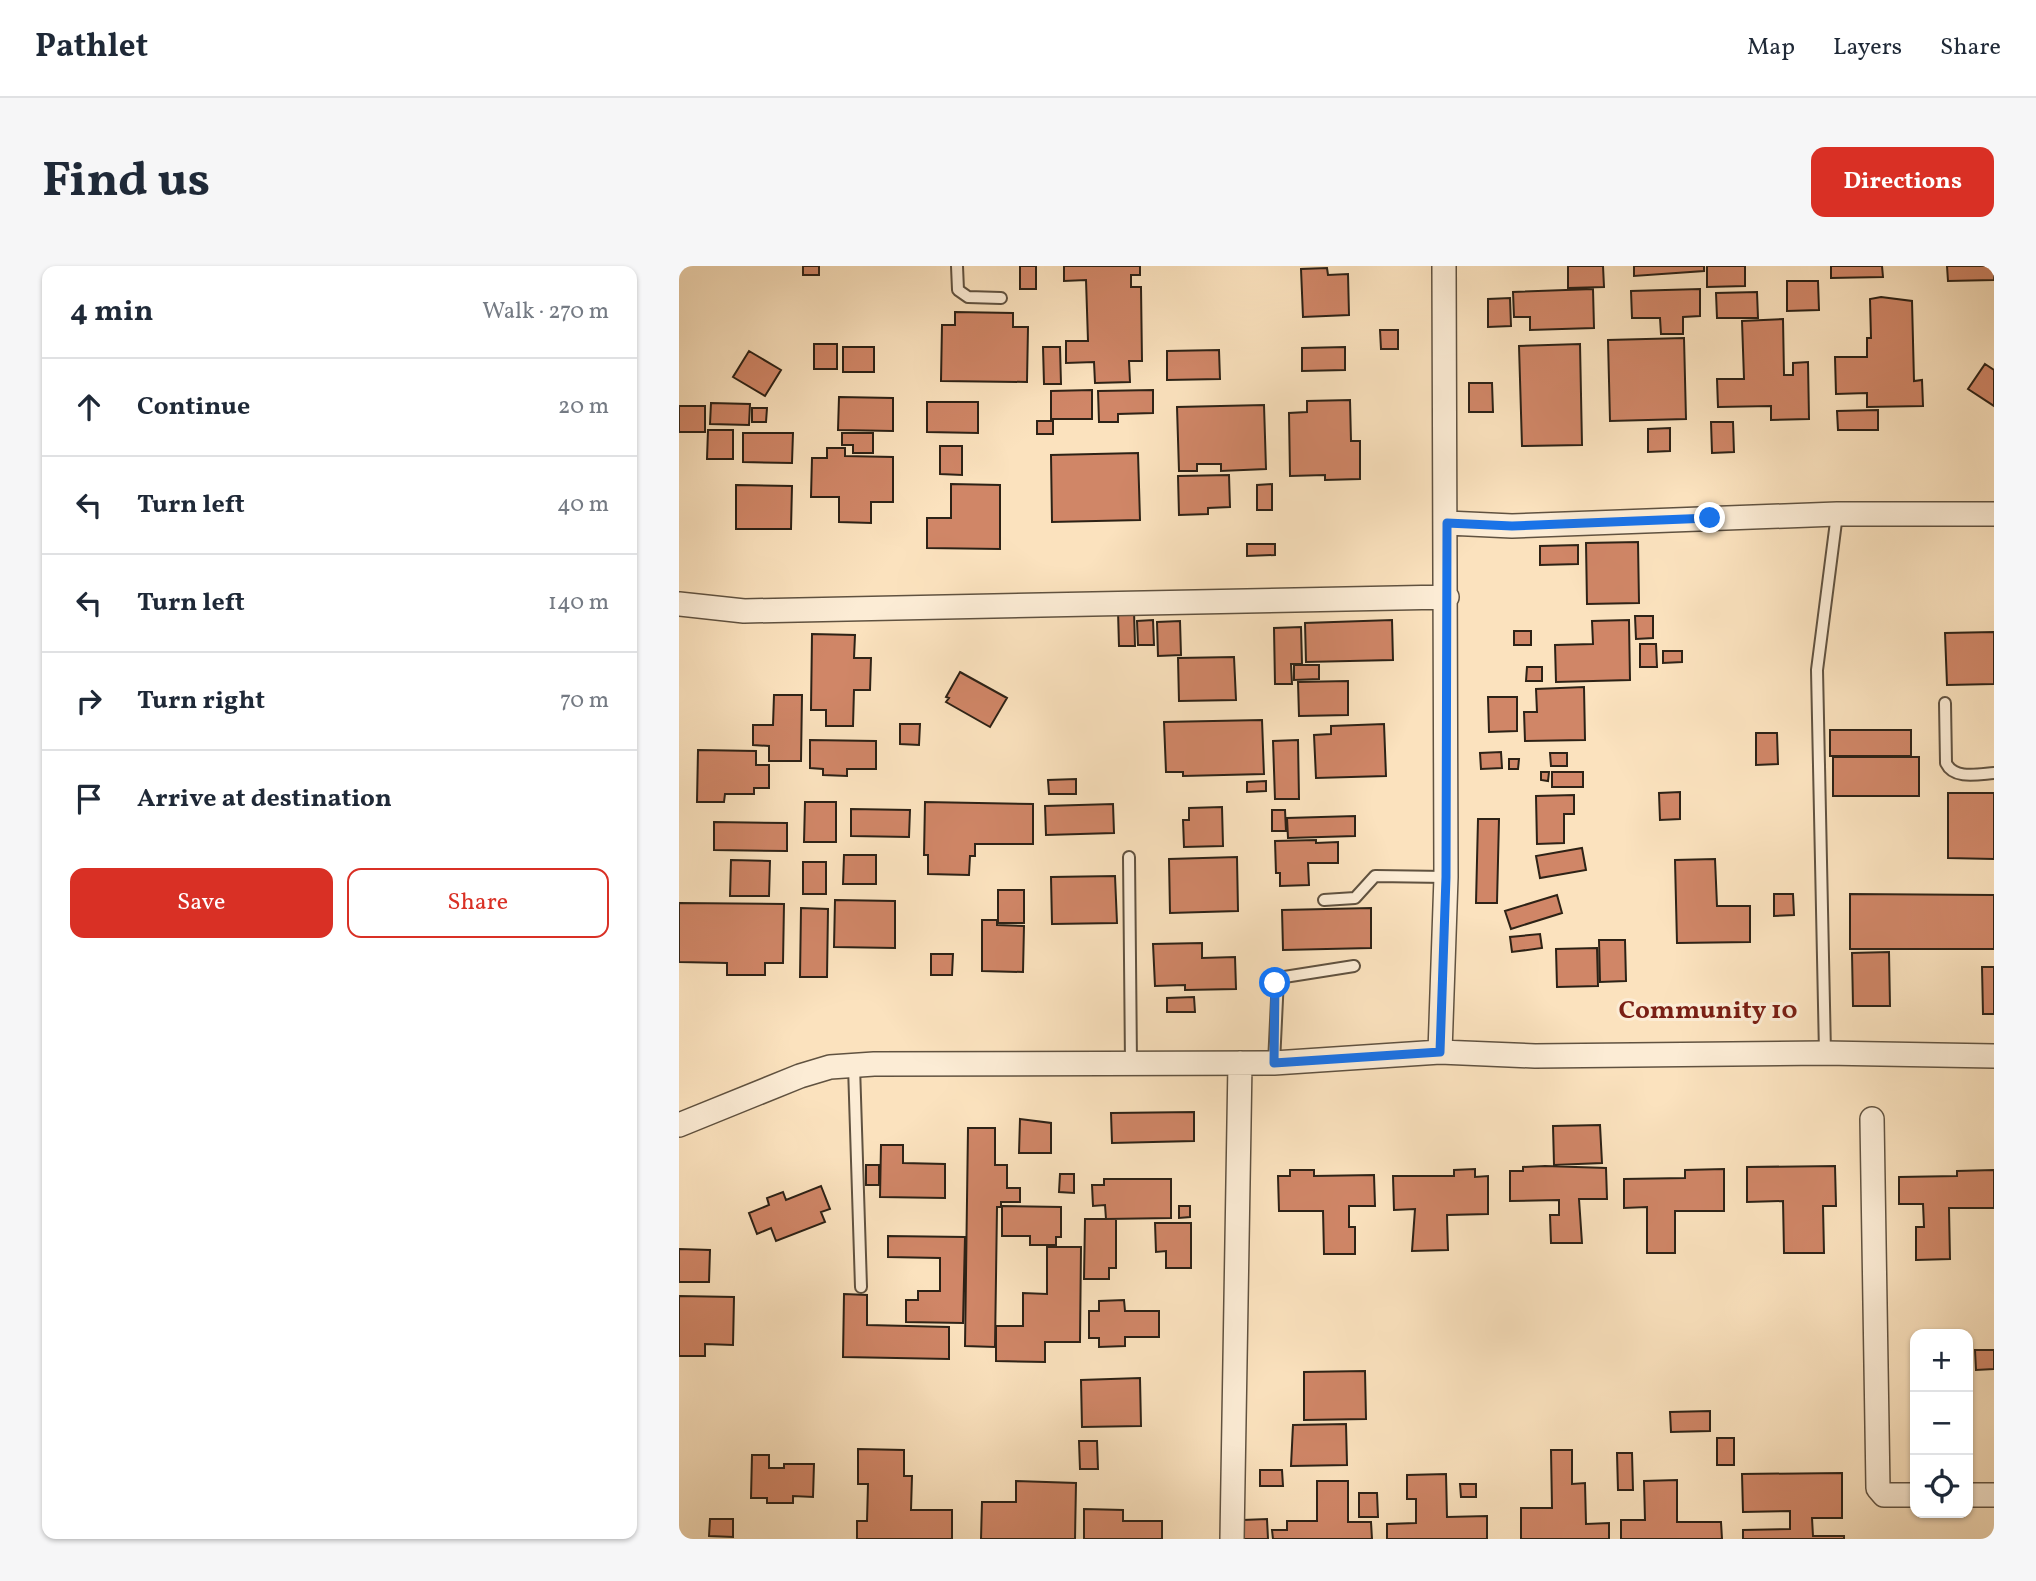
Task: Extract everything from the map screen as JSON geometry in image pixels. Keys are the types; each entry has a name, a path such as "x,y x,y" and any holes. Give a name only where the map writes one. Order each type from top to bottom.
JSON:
{"street":[{"path":"1440,1052 1446,877 1447,523 1444,266"},
{"path":"1447,523 1512,526 1837,514 1994,514"},
{"path":"679,604 744,611 1447,597"},
{"path":"679,1125 800,1076 830,1067 1274,1063 1440,1052 1535,1056 1825,1053 1994,1056"},
{"path":"1232,1539 1240,1063"},
{"path":"1872,1118 1878,1488 1884,1495 1910,1495"},
{"path":"1973,1495 1994,1495"}],"lane":[{"path":"957,266 958,290 968,297 1002,298"},
{"path":"1825,1053 1817,670 1837,514"},
{"path":"1945,703 1946,763 1949,770 1958,774 1994,773"},
{"path":"1129,857 1131,1063"},
{"path":"1324,900 1355,898 1375,876 1446,877"},
{"path":"1274,1063 1278,978 1354,966"},
{"path":"854,1066 861,1287"}],"building":[{"path":"803,266 819,266 819,275 803,275"},
{"path":"1020,266 1036,266 1036,289 1020,289"},
{"path":"1064,266 1140,266 1140,275 1131,275 1131,287 1141,287 1142,361 1129,361 1130,382 1095,383 1094,362 1066,363 1066,341 1088,341 1086,280 1064,281"},
{"path":"1568,266 1603,266 1604,287 1568,288"},
{"path":"1634,266 1704,266 1704,271 1634,276"},
{"path":"1707,266 1745,266 1745,286 1707,287"},
{"path":"1831,266 1882,266 1883,277 1831,278"},
{"path":"1947,266 1994,266 1994,280 1948,281"},
{"path":"1327,268 1328,275 1348,274 1349,315 1303,317 1301,269"},
{"path":"1787,281 1818,281 1819,310 1787,311"},
{"path":"1593,289 1594,328 1530,330 1530,317 1514,317 1513,292"},
{"path":"1700,289 1700,316 1683,317 1683,334 1661,334 1660,318 1632,318 1631,291"},
{"path":"1757,292 1758,318 1717,318 1716,293"},
{"path":"1881,297 1912,301 1914,381 1922,380 1923,406 1867,407 1867,393 1836,394 1835,357 1867,357 1867,338 1871,338 1870,299"},
{"path":"1510,298 1511,326 1488,327 1488,299"},
{"path":"955,312 1013,313 1013,327 1028,327 1027,382 941,381 942,325 955,325"},
{"path":"1783,319 1784,375 1793,375 1793,363 1808,362 1809,419 1771,420 1771,406 1718,407 1717,379 1744,379 1742,321"},
{"path":"1380,330 1398,330 1398,349 1381,349"},
{"path":"1684,338 1686,419 1610,421 1608,340"},
{"path":"814,344 837,344 837,369 814,369"},
{"path":"1580,344 1582,445 1522,446 1519,346"},
{"path":"843,347 874,347 874,372 843,372"},
{"path":"1043,347 1060,347 1061,384 1044,384"},
{"path":"1345,347 1345,370 1302,371 1302,348"},
{"path":"1219,350 1220,379 1167,380 1167,351"},
{"path":"749,351 781,370 765,396 733,377"},
{"path":"1985,364 1994,370 1994,406 1968,389"},
{"path":"1469,383 1492,383 1493,412 1469,412"},
{"path":"1092,390 1092,419 1051,419 1051,391"},
{"path":"1153,390 1153,413 1118,414 1118,422 1099,422 1098,391"},
{"path":"839,397 893,398 893,431 838,430"},
{"path":"1350,400 1351,441 1360,441 1360,479 1325,480 1325,475 1290,476 1289,413 1307,412 1307,401"},
{"path":"927,402 978,402 978,433 927,432"},
{"path":"711,403 750,404 749,425 710,424"},
{"path":"1264,405 1266,469 1221,471 1221,464 1197,464 1197,471 1179,471 1177,407"},
{"path":"679,406 705,406 705,432 679,432"},
{"path":"752,408 767,408 766,422 752,422"},
{"path":"1878,410 1878,430 1838,430 1837,411"},
{"path":"1037,421 1053,421 1053,434 1037,434"},
{"path":"1711,422 1733,422 1734,452 1712,453"},
{"path":"1670,428 1670,451 1648,452 1648,429"},
{"path":"708,430 733,430 733,459 707,459"},
{"path":"743,433 793,433 792,463 743,462"},
{"path":"842,433 873,433 873,453 853,453 853,445 842,445"},
{"path":"940,446 962,446 962,475 940,474"},
{"path":"827,448 845,448 845,456 893,457 893,502 871,502 871,523 839,522 839,497 811,497 812,458 827,458"},
{"path":"1138,453 1140,520 1052,522 1051,455"},
{"path":"1229,475 1230,507 1208,508 1208,514 1179,515 1178,476"},
{"path":"951,484 1000,485 1000,549 927,548 927,518 951,518"},
{"path":"1272,484 1272,510 1257,510 1257,485"},
{"path":"736,485 792,486 791,529 736,529"},
{"path":"1638,542 1639,603 1587,604 1586,543"},
{"path":"1247,544 1275,544 1275,555 1247,556"},
{"path":"1578,545 1578,564 1540,565 1540,546"},
{"path":"1118,611 1134,611 1135,646 1119,646"},
{"path":"1635,616 1653,616 1653,638 1636,639"},
{"path":"1153,620 1154,645 1138,645 1137,621"},
{"path":"1392,620 1393,660 1306,662 1305,623"},
{"path":"1629,620 1630,680 1556,682 1555,645 1593,644 1592,621"},
{"path":"1180,621 1181,655 1158,656 1157,622"},
{"path":"1301,627 1302,664 1291,664 1292,684 1275,684 1274,628"},
{"path":"1514,631 1531,631 1531,645 1514,645"},
{"path":"1994,632 1994,684 1947,685 1945,633"},
{"path":"812,634 855,635 854,658 871,658 870,690 854,690 853,726 826,726 826,710 811,710"},
{"path":"1640,644 1656,644 1657,667 1640,667"},
{"path":"1663,651 1682,651 1682,662 1663,663"},
{"path":"1234,657 1236,700 1179,701 1178,658"},
{"path":"1294,665 1319,665 1319,679 1294,680"},
{"path":"1527,667 1542,667 1542,681 1526,681"},
{"path":"960,672 1007,698 990,727 946,702 949,698 946,697"},
{"path":"1348,681 1348,715 1299,716 1298,682"},
{"path":"1584,687 1585,740 1525,741 1524,712 1537,712 1536,689"},
{"path":"774,695 802,695 801,761 769,761 769,746 753,745 753,725 773,725"},
{"path":"1488,697 1517,697 1517,731 1489,732"},
{"path":"1262,720 1264,774 1183,776 1183,772 1166,772 1164,722"},
{"path":"900,724 920,724 919,745 900,744"},
{"path":"1384,724 1386,776 1316,778 1314,735 1331,734 1331,726"},
{"path":"1830,730 1911,730 1911,756 1830,756"},
{"path":"1756,733 1777,733 1778,764 1756,765"},
{"path":"810,740 876,741 876,769 847,769 847,776 823,775 823,769 810,768"},
{"path":"1298,740 1299,799 1275,799 1273,741"},
{"path":"698,750 756,751 756,765 769,765 769,788 754,788 754,794 725,794 724,802 697,802"},
{"path":"1501,752 1502,768 1481,769 1480,753"},
{"path":"1550,753 1567,753 1567,766 1551,766"},
{"path":"1833,757 1919,757 1919,796 1833,796"},
{"path":"1509,759 1519,759 1518,769 1509,769"},
{"path":"1541,772 1549,772 1548,781 1541,780"},
{"path":"1552,772 1583,772 1583,787 1552,787"},
{"path":"1076,779 1076,794 1049,794 1048,780"},
{"path":"1266,781 1266,791 1247,792 1247,782"},
{"path":"1680,792 1680,819 1660,820 1659,793"},
{"path":"1948,793 1994,793 1994,859 1948,858"},
{"path":"1574,795 1574,814 1564,814 1564,843 1537,844 1536,796"},
{"path":"805,802 836,802 836,842 804,842"},
{"path":"925,802 1033,804 1033,844 975,844 975,856 970,856 969,875 928,874 928,855 924,855"},
{"path":"1113,804 1114,833 1046,835 1045,806"},
{"path":"1222,807 1223,846 1184,847 1183,820 1189,820 1189,808"},
{"path":"851,809 910,810 909,837 851,836"},
{"path":"1272,810 1285,810 1286,831 1272,831"},
{"path":"1355,816 1355,836 1288,838 1287,818"},
{"path":"1478,819 1499,819 1497,903 1476,903"},
{"path":"714,822 787,823 787,851 714,850"},
{"path":"1316,840 1316,843 1338,842 1338,863 1308,863 1309,885 1280,886 1280,873 1276,873 1275,841"},
{"path":"1582,848 1586,870 1540,878 1536,856"},
{"path":"844,855 876,855 876,884 843,884"},
{"path":"1237,857 1238,911 1170,913 1169,859"},
{"path":"1715,859 1717,906 1750,906 1750,942 1677,943 1675,860"},
{"path":"731,860 770,861 769,896 730,896"},
{"path":"803,862 826,862 826,894 803,894"},
{"path":"1115,876 1117,923 1052,924 1051,877"},
{"path":"998,890 1024,890 1024,923 998,923"},
{"path":"1774,894 1793,894 1794,915 1774,916"},
{"path":"1850,894 1994,895 1994,949 1850,949"},
{"path":"1557,895 1562,913 1511,929 1505,911"},
{"path":"835,900 895,901 895,948 834,947"},
{"path":"679,903 784,904 783,963 765,963 765,975 727,975 727,963 679,962"},
{"path":"801,908 828,909 827,977 800,977"},
{"path":"1371,908 1371,948 1283,950 1282,910"},
{"path":"982,920 997,920 997,925 1024,926 1023,972 982,971"},
{"path":"1540,934 1542,948 1512,952 1510,937"},
{"path":"1599,940 1625,940 1626,981 1600,982"},
{"path":"1202,943 1202,958 1235,957 1236,989 1185,990 1185,985 1155,986 1153,944"},
{"path":"1597,948 1598,986 1557,987 1556,949"},
{"path":"1889,952 1890,1006 1853,1006 1852,953"},
{"path":"931,954 953,954 952,975 931,975"},
{"path":"1982,967 1994,967 1994,1014 1983,1014"},
{"path":"1194,997 1195,1012 1167,1012 1167,998"},
{"path":"1194,1112 1194,1141 1112,1143 1111,1113"},
{"path":"1020,1119 1051,1123 1051,1153 1019,1153"},
{"path":"1600,1125 1602,1163 1554,1165 1553,1126"},
{"path":"968,1128 995,1128 995,1165 1007,1165 1007,1188 1020,1188 1020,1202 1001,1202 1001,1207 997,1207 995,1347 965,1346"},
{"path":"881,1145 903,1145 903,1163 945,1164 945,1198 880,1197"},
{"path":"866,1165 879,1165 879,1185 866,1185"},
{"path":"1835,1166 1836,1206 1823,1206 1824,1253 1784,1253 1783,1201 1747,1202 1747,1167"},
{"path":"1523,1167 1606,1168 1607,1199 1579,1199 1582,1243 1551,1243 1550,1215 1559,1215 1559,1200 1510,1201 1510,1171 1523,1171"},
{"path":"1475,1169 1475,1177 1488,1176 1488,1214 1447,1215 1448,1250 1412,1251 1415,1209 1394,1210 1393,1176 1454,1176 1454,1170"},
{"path":"1724,1169 1724,1211 1675,1211 1675,1253 1647,1253 1647,1207 1624,1208 1624,1179 1685,1178 1685,1170"},
{"path":"1290,1170 1314,1170 1314,1176 1374,1175 1375,1206 1349,1206 1349,1227 1355,1227 1355,1254 1324,1254 1323,1211 1279,1211 1278,1176 1290,1176"},
{"path":"1994,1170 1994,1208 1949,1208 1950,1259 1916,1260 1916,1227 1924,1227 1923,1204 1899,1204 1899,1177 1957,1176 1957,1171"},
{"path":"1060,1174 1074,1174 1074,1193 1059,1192"},
{"path":"1104,1179 1171,1179 1171,1218 1106,1219 1105,1205 1093,1206 1092,1185 1104,1185"},
{"path":"821,1186 830,1209 821,1212 825,1222 776,1241 771,1228 757,1234 749,1213 769,1205 767,1198 783,1192 786,1200"},
{"path":"1002,1206 1061,1207 1061,1237 1056,1237 1056,1245 1030,1245 1030,1236 1002,1236"},
{"path":"1179,1206 1190,1206 1190,1217 1179,1218"},
{"path":"1085,1219 1116,1219 1116,1268 1109,1268 1109,1279 1084,1279"},
{"path":"1155,1223 1191,1223 1191,1268 1166,1268 1166,1251 1156,1252"},
{"path":"888,1236 965,1237 963,1323 906,1322 906,1300 918,1300 918,1291 940,1291 940,1258 888,1257"},
{"path":"1047,1247 1081,1247 1080,1342 1045,1342 1045,1362 996,1361 996,1326 1023,1326 1023,1293 1047,1294"},
{"path":"679,1249 710,1250 709,1282 679,1282"},
{"path":"844,1294 867,1295 867,1325 949,1327 949,1359 843,1357"},
{"path":"679,1296 734,1297 733,1345 705,1344 705,1356 679,1356"},
{"path":"1124,1300 1125,1311 1159,1311 1159,1337 1125,1337 1125,1346 1099,1347 1099,1338 1089,1338 1089,1311 1099,1311 1099,1301"},
{"path":"1975,1350 1994,1350 1994,1369 1976,1370"},
{"path":"1365,1371 1366,1419 1304,1420 1304,1372"},
{"path":"1140,1378 1141,1426 1082,1427 1081,1380"},
{"path":"1710,1411 1710,1431 1671,1432 1670,1412"},
{"path":"1346,1424 1347,1465 1291,1466 1293,1425"},
{"path":"1717,1438 1734,1438 1734,1465 1717,1465"},
{"path":"1079,1441 1097,1441 1098,1469 1080,1469"},
{"path":"858,1449 904,1450 904,1476 912,1476 911,1510 952,1510 952,1539 857,1539 857,1521 867,1521 868,1484 858,1484"},
{"path":"1551,1450 1572,1450 1572,1484 1585,1483 1586,1524 1609,1523 1609,1539 1521,1539 1521,1508 1552,1508"},
{"path":"1617,1453 1632,1453 1633,1490 1618,1490"},
{"path":"752,1455 769,1455 769,1468 784,1468 784,1464 814,1464 813,1497 793,1496 793,1503 767,1503 767,1498 751,1498"},
{"path":"1260,1470 1282,1470 1283,1486 1260,1486"},
{"path":"1842,1473 1842,1518 1812,1518 1813,1536 1844,1536 1844,1539 1743,1539 1743,1530 1790,1529 1790,1511 1743,1512 1742,1474"},
{"path":"1446,1474 1447,1517 1487,1516 1487,1539 1387,1539 1387,1524 1416,1523 1416,1499 1407,1499 1407,1475"},
{"path":"1677,1480 1677,1522 1721,1522 1722,1539 1621,1539 1621,1520 1645,1520 1644,1481"},
{"path":"1016,1481 1076,1483 1075,1539 981,1539 982,1502 1016,1502"},
{"path":"1317,1481 1348,1481 1348,1522 1371,1522 1372,1539 1273,1539 1272,1530 1287,1530 1287,1521 1317,1521"},
{"path":"1460,1484 1476,1484 1476,1497 1461,1497"},
{"path":"1359,1493 1377,1493 1378,1517 1359,1517"},
{"path":"1084,1509 1123,1510 1123,1521 1162,1521 1162,1539 1084,1539"},
{"path":"710,1519 733,1519 733,1537 709,1536"},
{"path":"1267,1519 1268,1539 1243,1539 1243,1520"}],"district":[{"name":"Community 10","path":"1708,1009"}],"route":[{"path":"1275,983 1274,1063 1440,1052 1446,877 1447,523 1512,526 1710,518"}]}
